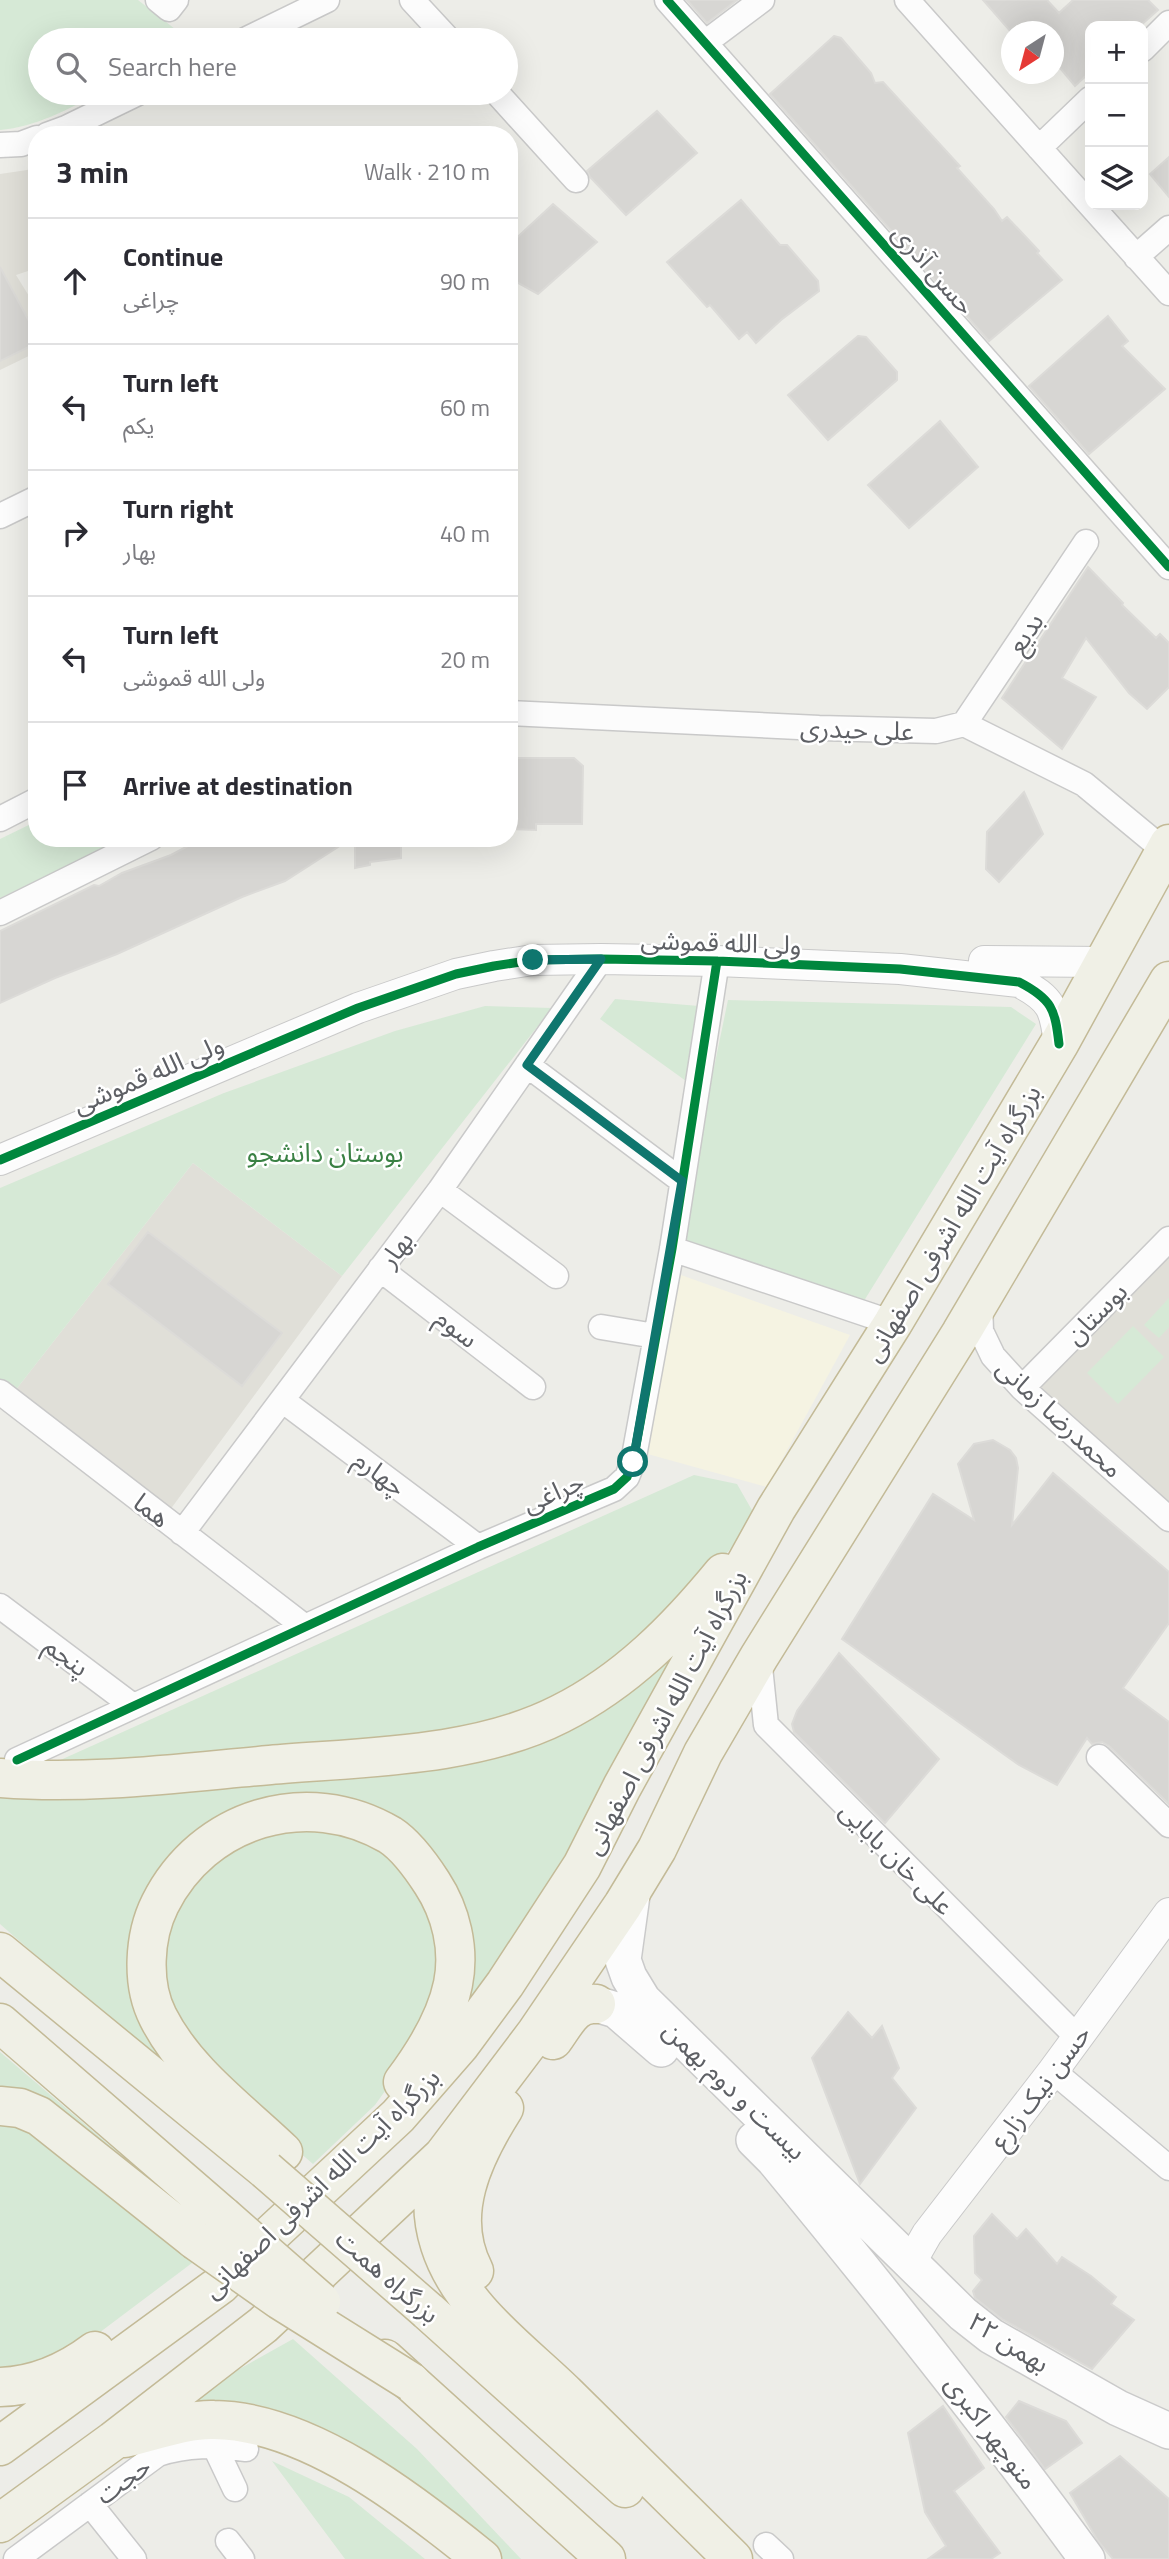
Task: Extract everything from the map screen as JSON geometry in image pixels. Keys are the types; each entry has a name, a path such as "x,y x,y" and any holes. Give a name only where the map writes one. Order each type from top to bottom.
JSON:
{"highway":[{"name":"بزرگراه آیت الله اشرفی اصفهانی","path":"0,2446 220,2285 268,2235 398,2116 460,2045 505,1984 582,1866 629,1775 776,1509 893,1324 1059,1044 1167,848"},
{"name":"بزرگراه آیت الله اشرفی اصفهانی","path":"0,2522 113,2441 263,2325 443,2156 541,2024 633,1888 657,1849 703,1753 759,1657 980,1301 1169,981"},
{"path":"8,1769 105,1780 391,1755 506,1736 560,1714 617,1680 710,1588 776,1509"},
{"path":"274,2161 176,2048 156,2014 148,1980 147,1953 154,1917 166,1893 180,1872 198,1854 242,1825 265,1816 292,1812 325,1812 358,1820 392,1837 419,1864 438,1892 450,1921 455,1953 453,1983 446,2003 435,2031 413,2068 305,2202"},
{"name":"بزرگراه همت","path":"0,1952 274,2161 435,2303 547,2415 701,2559"},
{"path":"532,2361 493,2305 470,2264 461,2223 463,2197 466,2182 481,2148 506,2105 573,2012 584,2004 596,2004"},
{"path":"0,2023 280,2300 411,2382"},
{"path":"0,2106 20,2108 39,2116 209,2228 358,2334 606,2559"},
{"path":"443,2156 436,2174 432,2206 440,2246 464,2291 484,2316 532,2361 753,2555"},
{"path":"0,2387 41,2381 75,2366 137,2321 268,2235"},
{"path":"113,2441 191,2422 213,2420 247,2423 279,2432 352,2466 388,2488 437,2522 482,2559"},
{"path":"503,2463 570,2559"},
{"path":"641,2503 753,2555"}],"main road":[{"name":"بیست و دوم بهمن","path":"633,1888 623,1961 643,2000 911,2262"},
{"name":"بیست و دوم بهمن","path":"596,2004 616,2010 632,2022 774,2160 894,2306"},
{"path":"894,2306 899,2281 911,2262"},
{"name":"۲۲ بهمن","path":"911,2262 963,2314 991,2336 1118,2408 1169,2431"},
{"name":"۲۲ بهمن","path":"894,2306 1004,2364 1063,2391 1118,2408"},
{"name":"منوچهر اکبری","path":"894,2306 1000,2441 1087,2559"}],"street":[{"path":"270,28 327,0"},
{"path":"412,0 438,28"},
{"name":"حسن آذری","path":"667,0 1169,567"},
{"path":"706,42 762,0"},
{"path":"907,0 1169,293"},
{"path":"1148,44 1169,23"},
{"path":"1039,148 1085,104"},
{"path":"70,126 113,105"},
{"path":"508,105 576,180"},
{"path":"0,145 28,141"},
{"path":"1136,257 1169,228"},
{"path":"0,516 28,502"},
{"name":"بدیع","path":"964,724 1086,542"},
{"name":"علی حیدری","path":"518,713 819,729 936,731 964,724"},
{"path":"964,724 1084,783 1167,848"},
{"path":"0,818 28,804"},
{"path":"0,913 133,847"},
{"name":"بهار","path":"182,1533 440,1190 601,959"},
{"name":"ولی الله قموشی","path":"0,1160 358,1008 456,974 533,960 718,961 900,969 1019,982 1035,990 1048,1003 1056,1016 1059,1044"},
{"name":"چراغی","path":"8,1769 133,1706 478,1547 614,1489 627,1477 633,1462 672,1249 718,961"},
{"name":"ولی الله قموشی","path":"900,969 970,961 1102,962"},
{"path":"527,1065 682,1181"},
{"path":"440,1190 556,1276"},
{"name":"بوستان","path":"1022,1388 1169,1239"},
{"path":"672,1249 893,1324"},
{"name":"سوم","path":"380,1269 533,1387"},
{"name":"محمدرضا زمانی","path":"980,1301 981,1331 993,1356 1022,1388 1169,1519"},
{"path":"601,1328 655,1336"},
{"name":"چهارم","path":"282,1399 478,1547"},
{"name":"هما","path":"3,1401 305,1627"},
{"name":"پنجم","path":"0,1606 133,1706"},
{"name":"علی خان بابایی","path":"759,1657 766,1725 1078,2038"},
{"path":"1099,1757 1169,1825"},
{"name":"حسن نیک زارع","path":"911,2262 927,2234 1054,2071 1169,1913"},
{"path":"1054,2071 1169,2168"},
{"path":"214,2445 234,2489"},
{"name":"حجت","path":"16,2559 158,2454 178,2447 214,2445 246,2449"},
{"path":"90,2504 134,2559"}],"shaded area":[{"path":"27,170 28,271 16,275 28,294 28,356 0,370 0,174"},
{"path":"193,1163 342,1276 167,1514 11,1396"},
{"path":"1169,1257 1169,1502 1036,1385"},
{"path":"678,1274 850,1335 767,1487 644,1453"}],"green space":[{"path":"0,0 138,0 174,28 28,28 28,105 76,105 39,121 0,130"},
{"path":"28,825 28,847 110,847 0,898 0,839"},
{"path":"615,999 699,1006 686,1081 600,1019"},
{"path":"728,1000 1011,1007 1036,1024 862,1304 678,1241"},
{"name":"بوستان دانشجو","path":"485,1006 552,1008 342,1276 193,1163 11,1396 0,1386 0,1188 224,1093 395,1031"},
{"path":"1169,1298 1169,1327 1159,1338 1144,1325"},
{"path":"1133,1326 1164,1357 1118,1404 1087,1373"},
{"path":"694,1475 737,1484 757,1519 629,1663 513,1726 36,1771"},
{"path":"715,1593 587,1834 447,2047 459,1991 414,1842 237,1815 137,1973 264,2148 120,2029 0,1924 0,1792 494,1750"},
{"path":"263,1827 369,1835 437,1911 441,1985 405,2063 375,2105 313,2164 255,2114 179,2035 159,1958 179,1893"},
{"path":"0,2052 328,2331 0,2097"},
{"path":"9,2115 200,2257 55,2366 0,2377 0,2116"},
{"path":"293,2339 417,2449 521,2559 495,2559 442,2516 183,2411 193,2395"},
{"path":"272,2461 349,2497 425,2559 345,2559"}],"building":[{"path":"687,0 737,0 707,23"},
{"path":"983,0 1047,0 1059,13 1073,0 1148,0 1158,10 1146,21 1085,21 1085,77 1075,86 1064,73 1064,21 1001,21"},
{"path":"834,36 841,38 871,73 875,83 883,82 960,166 957,168 1002,221 1007,217 1062,280 989,341 770,94"},
{"path":"657,111 697,153 626,215 587,171"},
{"path":"1169,157 1169,197 1150,174"},
{"path":"741,200 780,245 787,245 818,281 819,291 756,343 747,332 739,339 667,262"},
{"path":"553,204 597,242 538,294 518,283 518,237"},
{"path":"0,267 28,319 28,347 0,361"},
{"path":"1108,316 1128,341 1122,346 1165,389 1089,454 1029,386"},
{"path":"858,336 866,337 897,372 897,380 828,440 788,395"},
{"path":"940,421 978,467 909,528 868,485"},
{"path":"1088,567 1156,638 1160,634 1169,643 1169,687 1147,709 1129,693 1086,638 1062,678 1096,697 1062,749 1002,698"},
{"path":"518,758 574,758 583,766 582,824 536,824 536,830 518,829"},
{"path":"1024,792 1043,834 999,882 986,869 987,832"},
{"path":"186,847 338,847 285,881 242,897 0,1003 0,931 94,885 99,886 122,873"},
{"path":"355,847 401,847 401,858 370,862 370,865 355,868"},
{"path":"148,1232 282,1333 242,1386 108,1284"},
{"path":"993,1440 1010,1450 1016,1458 1018,1468 1012,1525 1053,1473 1169,1572 1169,1623 1123,1688 1169,1722 1169,1804 1109,1746 1102,1742 1092,1744 1087,1738 1057,1785 1019,1765 842,1639 933,1494 974,1520 958,1464 974,1444"},
{"path":"839,1653 939,1759 885,1823 794,1732 792,1724 797,1711"},
{"path":"848,2012 872,2038 882,2026 899,2068 892,2078 916,2108 860,2184 812,2058"},
{"path":"992,2214 1017,2239 1026,2229 1057,2264 1062,2257 1091,2276 1116,2297 1111,2304 1134,2320 1092,2369 1002,2319 975,2298 973,2291 982,2280 975,2273 974,2236"},
{"path":"1019,2401 1066,2421 1082,2443 1045,2469 1006,2417"},
{"path":"943,2406 984,2468 954,2491 1000,2553 991,2559 928,2559 946,2546 925,2512 908,2433"},
{"path":"1120,2456 1169,2499 1169,2559 1113,2559 1098,2541 1070,2493"}],"cycle path":[{"path":"667,0 1169,567"},
{"path":"0,1160 358,1008 456,974 533,960 717,961 900,969 1019,982 1039,994 1050,1006 1056,1022 1059,1044"},
{"path":"17,1760 478,1547 614,1489 627,1477 633,1462 672,1249 717,961"}],"route":[{"path":"533,960 601,959 527,1065 682,1181 633,1462"}]}
